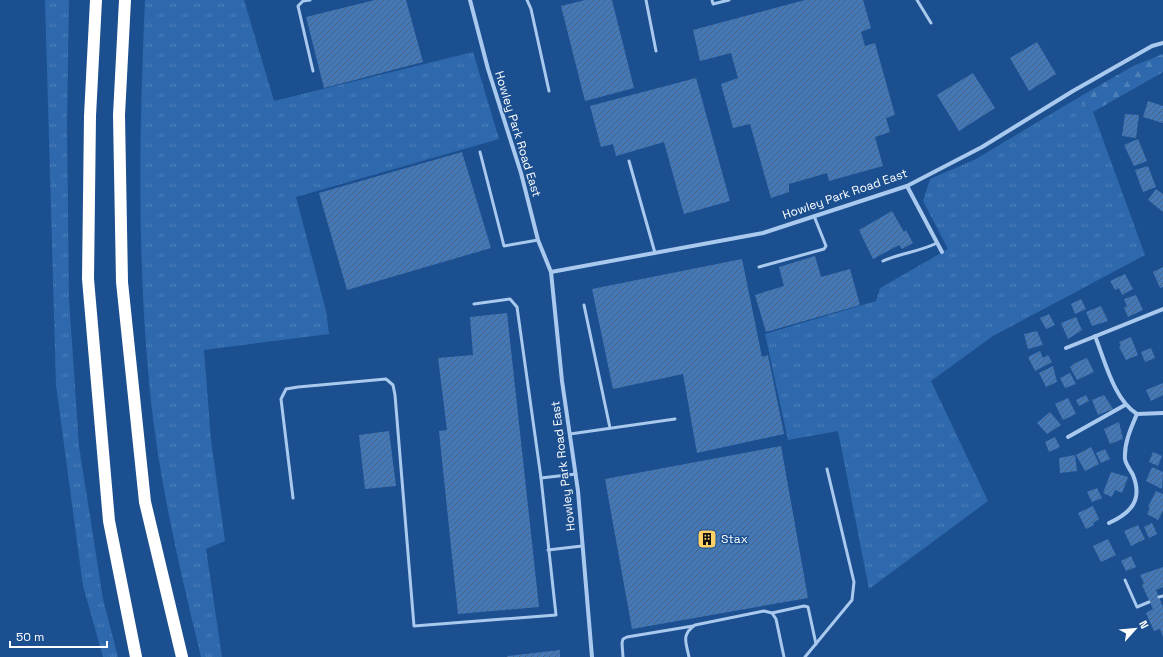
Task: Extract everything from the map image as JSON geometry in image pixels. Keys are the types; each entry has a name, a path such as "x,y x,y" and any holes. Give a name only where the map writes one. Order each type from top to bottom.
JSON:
{"highway":[{"path":"96,0 90,116 88,279 109,521 136,657"},
{"path":"125,0 119,115 122,282 145,502 182,657"}],"street":[{"name":"Howley Park Road East","path":"471,0 488,69 521,173 538,240 550,272 576,474 592,657"},
{"name":"Howley Park Road East","path":"550,272 763,233 906,186 982,147 1073,91 1146,50 1163,43"},
{"path":"906,186 942,252"},
{"path":"1066,348 1163,309"},
{"path":"1095,336 1117,391 1126,405 1137,414 1163,413"},
{"path":"1068,437 1126,405"},
{"path":"1110,523 1128,513 1134,504 1137,493 1136,483 1127,467 1125,459 1129,434 1137,414"}],"lane":[{"path":"310,0 303,1 298,6 313,71"},
{"path":"527,0 531,9 550,91"},
{"path":"646,0 656,51"},
{"path":"712,0 713,4 728,0"},
{"path":"917,0 931,23"},
{"path":"480,152 504,246 538,240"},
{"path":"629,161 655,253"},
{"path":"759,267 824,249 826,246 814,216"},
{"path":"883,261 894,256 916,252 937,243"},
{"path":"292,498 281,399 286,390 298,387 386,379 393,385 395,395 414,626 556,615 541,478 517,307 510,299 474,304"},
{"path":"584,305 610,428"},
{"path":"570,434 675,419"},
{"path":"805,657 852,600 854,582 827,469"},
{"path":"541,478 576,474"},
{"path":"548,550 582,546"},
{"path":"1125,580 1137,607 1149,602"},
{"path":"623,657 622,643 623,639 627,636 764,612 772,613 804,606 808,607 816,644"},
{"path":"772,613 776,619 784,657"},
{"path":"689,657 685,637 687,631 695,625"}],"green space":[{"path":"45,0 69,0 67,124 69,299 79,446 103,599 118,657 103,657 83,586 56,385"},
{"path":"145,0 244,0 274,101 473,52 499,139 296,197 326,311 329,334 204,350 211,440 225,541 206,549 222,657 201,657 171,526 159,459 150,392 143,294 140,196 141,98"},
{"path":"1163,54 1163,72 1093,112 1076,99 1133,66"},
{"path":"1076,99 1093,112 1145,255 993,336 931,381 988,501 869,589 838,431 788,440 765,334 876,301 880,288 948,249 923,201 930,179 976,159"}],"building":[{"path":"375,0 406,0 423,62 324,88 306,17"},
{"path":"585,0 612,0 634,88 585,101 561,6"},
{"path":"805,0 863,0 871,28 861,32 865,46 875,43 895,115 886,118 890,132 875,137 883,166 829,181 827,173 789,184 789,192 771,198 750,124 733,128 721,84 738,78 731,53 700,61 693,30"},
{"path":"1037,42 1056,74 1029,91 1010,58"},
{"path":"973,73 995,108 959,131 937,95"},
{"path":"696,78 730,201 684,214 664,142 616,156 613,144 601,147 590,106"},
{"path":"1148,101 1163,106 1163,123 1143,117"},
{"path":"1125,114 1139,115 1136,138 1122,136"},
{"path":"1138,139 1147,161 1134,166 1124,145"},
{"path":"462,152 491,248 347,290 319,193"},
{"path":"1148,166 1156,187 1143,192 1135,170"},
{"path":"1156,189 1163,194 1163,212 1148,200"},
{"path":"892,211 904,232 906,230 913,243 902,249 899,245 873,259 859,230"},
{"path":"815,256 821,277 850,269 860,305 766,332 755,295 784,286 779,267"},
{"path":"742,259 762,357 768,355 784,434 697,453 683,374 613,389 592,289"},
{"path":"1163,267 1163,287 1160,288 1153,272"},
{"path":"1125,274 1133,289 1122,295 1119,288 1115,290 1110,281"},
{"path":"1136,295 1143,310 1128,317 1124,308 1127,306 1124,299"},
{"path":"1081,299 1086,309 1075,314 1071,304"},
{"path":"1101,306 1108,321 1092,326 1086,312"},
{"path":"507,313 539,607 458,614 439,431 447,430 438,358 473,355 470,317"},
{"path":"1049,314 1055,325 1046,329 1040,318"},
{"path":"1076,317 1082,330 1068,339 1061,323"},
{"path":"1037,331 1043,345 1028,349 1024,334"},
{"path":"1131,337 1138,355 1126,360 1119,347 1121,346 1119,342"},
{"path":"1151,348 1155,358 1145,362 1141,352"},
{"path":"1040,351 1043,358 1048,355 1052,362 1035,371 1028,357"},
{"path":"1087,358 1094,372 1077,380 1070,367"},
{"path":"1053,366 1057,382 1046,387 1039,373"},
{"path":"1070,373 1076,384 1065,388 1060,378"},
{"path":"1163,383 1163,395 1151,401 1146,390"},
{"path":"1086,395 1089,401 1079,406 1076,400"},
{"path":"1104,395 1113,409 1098,415 1092,400"},
{"path":"1068,398 1076,414 1063,420 1055,404"},
{"path":"1050,412 1061,425 1047,434 1037,423"},
{"path":"1119,422 1123,439 1110,444 1104,429"},
{"path":"389,431 396,486 365,489 359,435"},
{"path":"1055,437 1060,447 1049,452 1045,442"},
{"name":"Stax","path":"781,446 808,598 632,629 605,479"},
{"path":"1091,447 1099,464 1085,471 1076,455"},
{"path":"1105,449 1110,459 1101,463 1096,453"},
{"path":"1153,452 1162,456 1158,466 1149,462"},
{"path":"1075,455 1077,471 1060,473 1059,458"},
{"path":"1152,467 1163,472 1162,489 1146,481"},
{"path":"1111,472 1128,477 1122,493 1115,490 1112,497 1103,493"},
{"path":"1097,488 1102,498 1092,502 1087,492"},
{"path":"1156,491 1163,494 1163,511 1158,520 1147,514 1150,508 1148,507"},
{"path":"1093,506 1099,519 1093,523 1094,525 1086,529 1078,513"},
{"path":"1152,523 1157,534 1149,538 1144,527"},
{"path":"1138,525 1145,539 1131,546 1124,531"},
{"path":"1108,539 1116,555 1101,562 1093,546"},
{"path":"1131,556 1136,567 1126,571 1121,561"},
{"path":"1163,567 1163,587 1156,590 1163,607 1163,637 1160,629 1154,631 1146,613 1153,609 1142,585 1144,583 1140,575"},
{"path":"560,650 560,657 507,657 507,656"}],"place":[{"name":"Stax","path":"707,539"}]}
